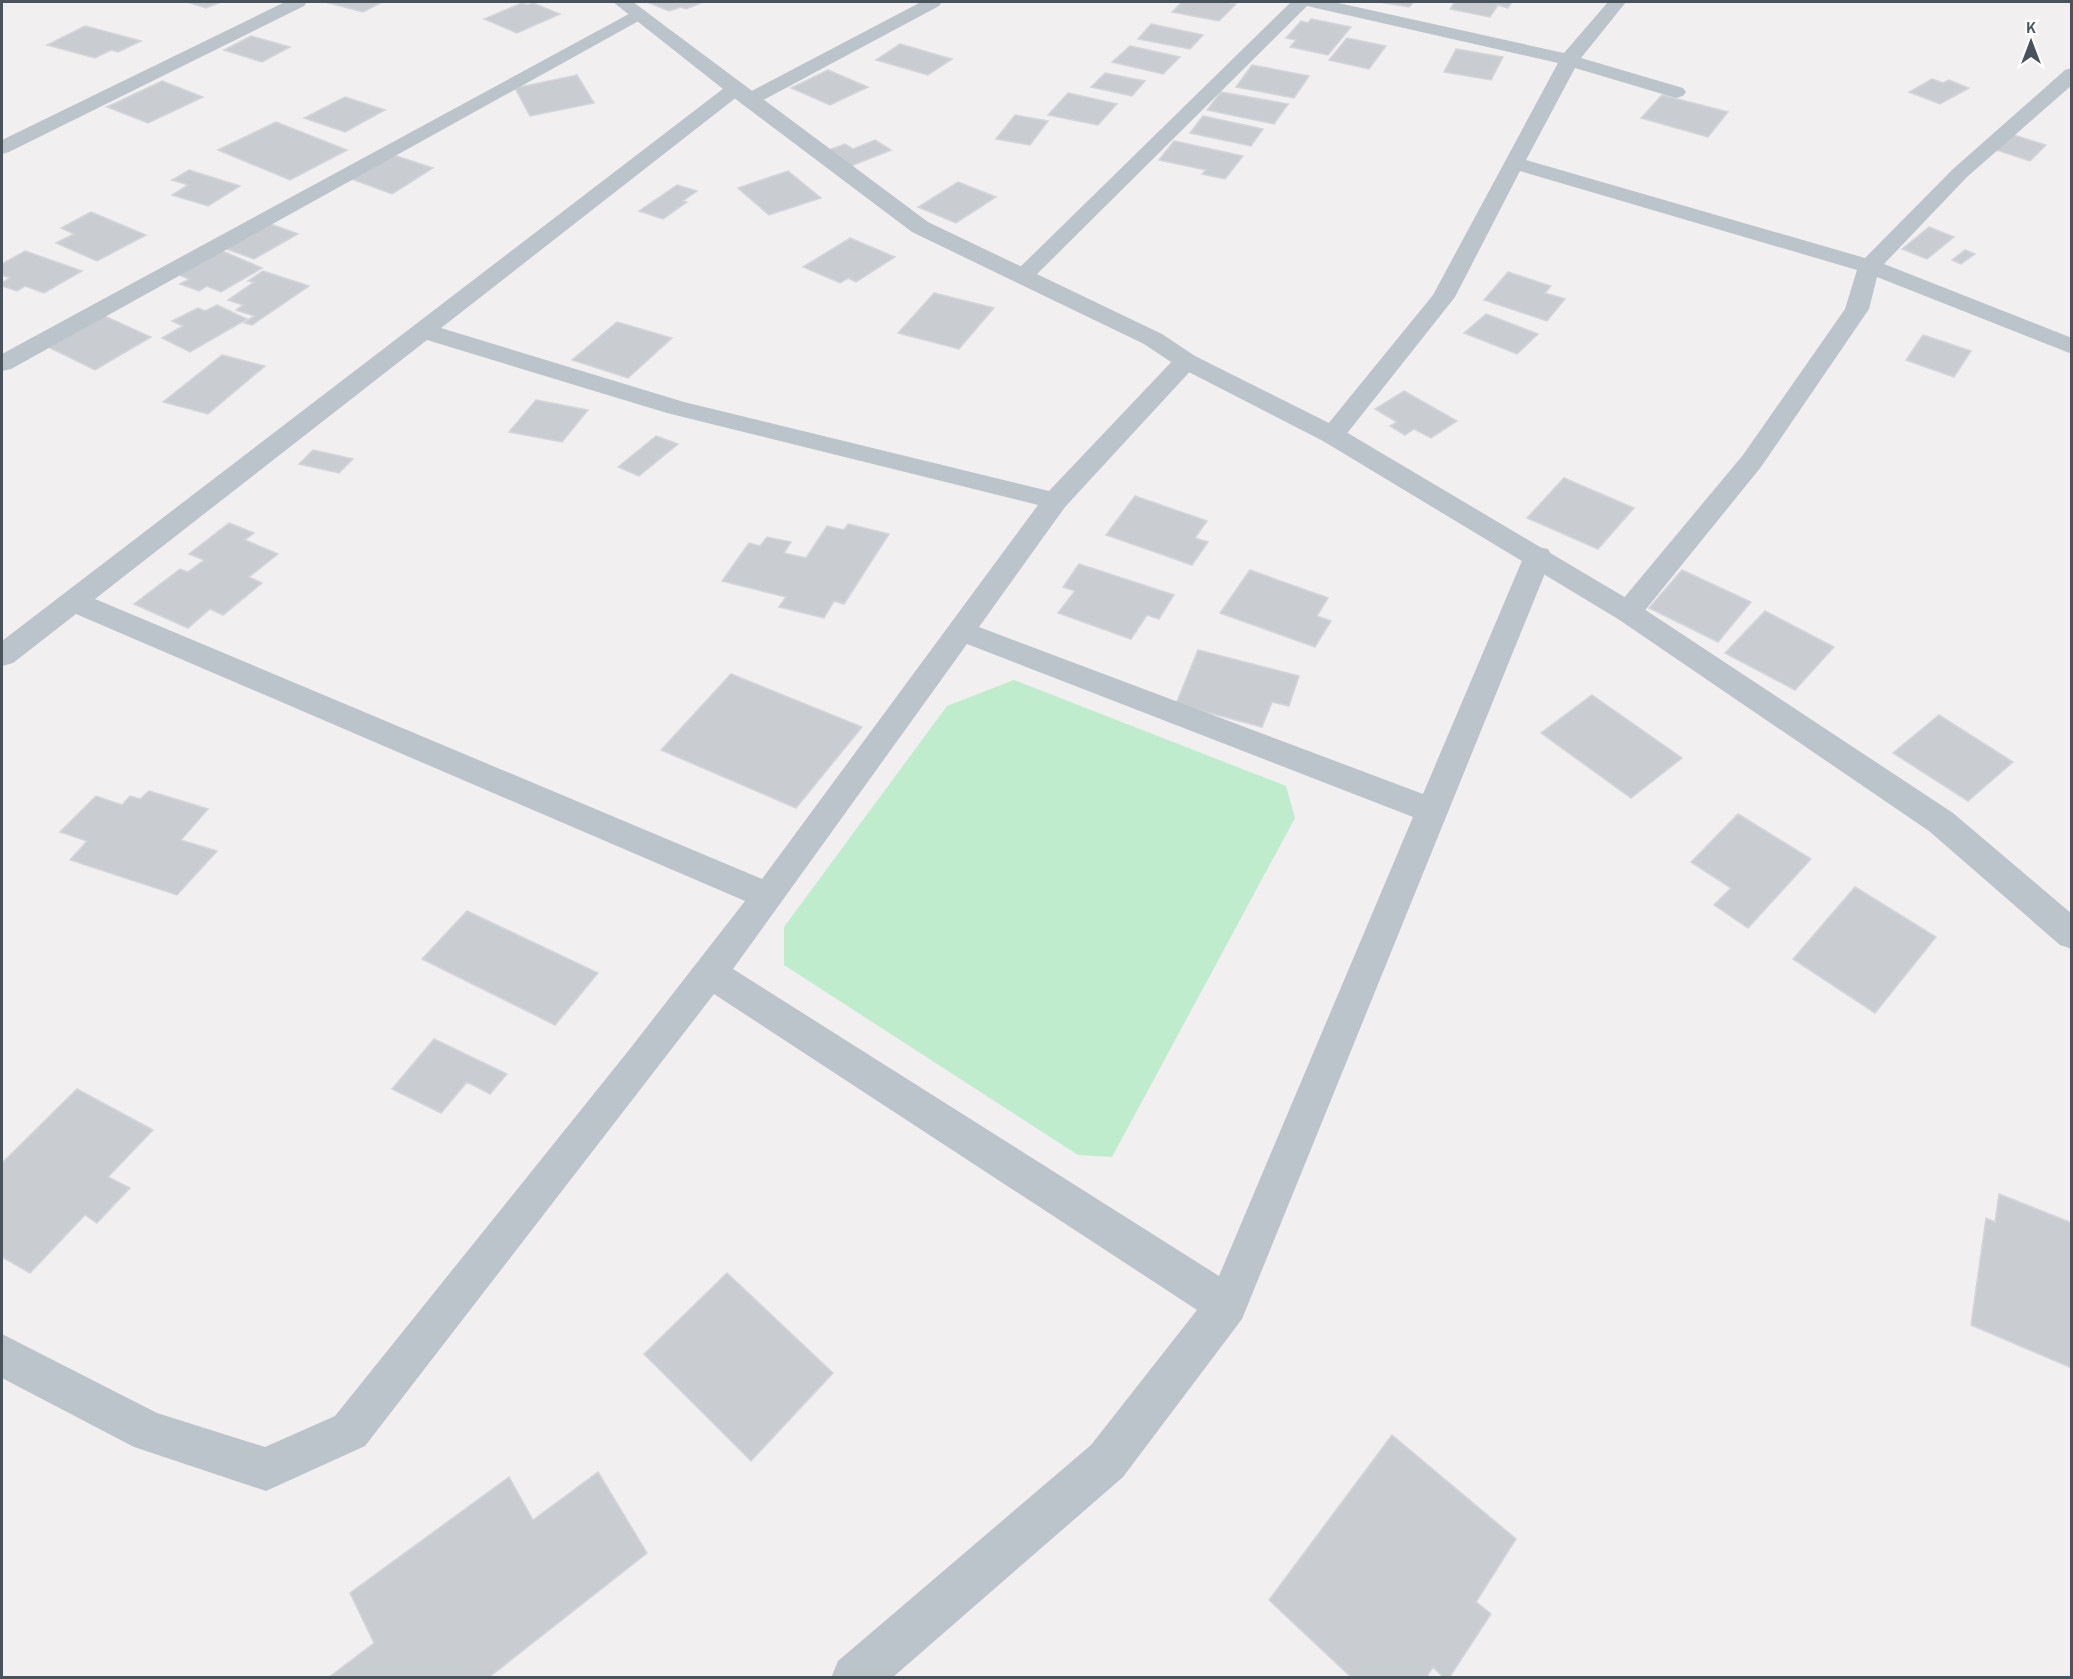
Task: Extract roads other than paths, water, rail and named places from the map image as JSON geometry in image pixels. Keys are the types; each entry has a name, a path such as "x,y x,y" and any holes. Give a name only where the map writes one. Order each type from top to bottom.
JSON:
{"street":[{"path":"2,148 298,2"},
{"path":"2,656 424,331 742,94 833,57 933,2"},
{"path":"1022,276 1301,2"},
{"path":"1312,2 1569,60 1676,92"},
{"path":"1332,435 1443,297 1569,60 1617,2"},
{"path":"2,364 630,8 920,227 1153,339 1186,361 1332,435 1538,556 1628,612 1941,822 2072,934"},
{"path":"1628,612 1765,442 1857,309 1869,266 1960,173 2054,101 2072,75"},
{"path":"1515,163 1869,266 2072,346"},
{"path":"424,331 676,408 1054,501"},
{"path":"2,1355 149,1432 266,1469 350,1431 642,1062 768,897 1054,501 1186,361"},
{"path":"855,1677 1107,1461 1227,1305 1538,556"},
{"path":"73,601 768,897"},
{"path":"961,631 1432,811"},
{"path":"710,973 1227,1305"}]}
